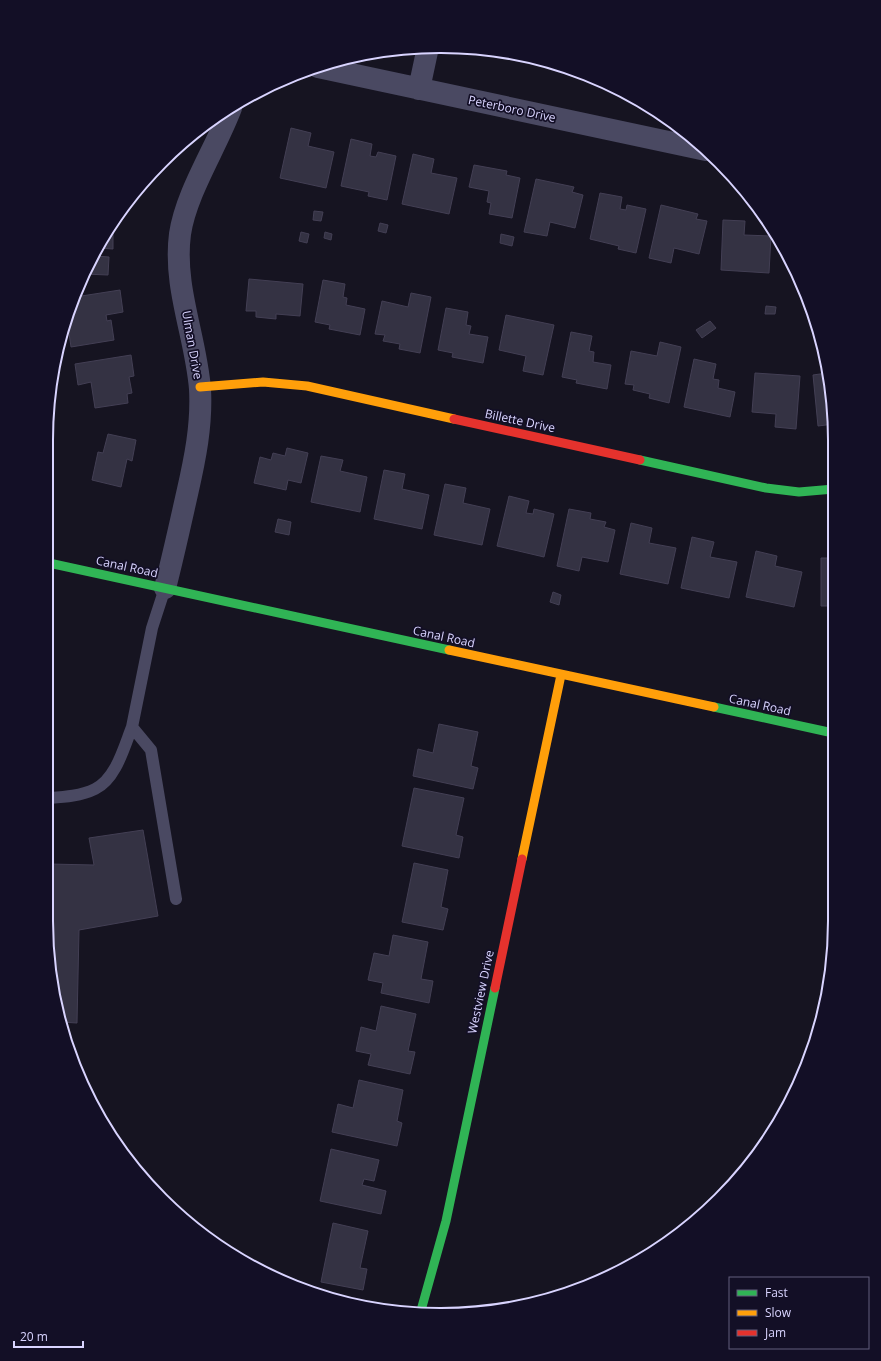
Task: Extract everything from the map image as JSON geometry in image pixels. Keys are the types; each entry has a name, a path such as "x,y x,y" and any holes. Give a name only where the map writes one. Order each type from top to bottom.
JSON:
{"street":[{"path":"419,89 427,54"},
{"name":"Peterboro Drive","path":"329,70 694,147"},
{"name":"Ulman Drive","path":"165,588 196,446 200,416 200,387 182,284 179,247 184,217 190,200 227,117"},
{"name":"Billette Drive","path":"200,387 263,382 307,386 766,488 799,492 828,490"},
{"name":"Canal Road","path":"53,564 828,732"},
{"name":"Westview Drive","path":"422,1307 446,1221 561,675"}],"lane":[{"path":"53,798 74,796 96,789 112,774 132,727 152,628 165,588"},
{"path":"132,727 151,750 176,899"}],"building":[{"path":"291,128 311,133 308,146 334,152 326,188 280,178"},
{"path":"351,139 372,144 370,156 376,157 378,152 396,156 387,200 368,196 369,192 341,186"},
{"path":"413,154 434,159 431,173 457,178 449,214 402,204"},
{"path":"474,165 507,171 506,175 520,178 512,218 489,214 491,203 487,202 489,191 469,187"},
{"path":"536,179 574,187 572,192 583,195 575,228 550,222 547,236 524,232"},
{"path":"600,193 622,197 620,209 626,210 627,205 646,209 636,253 618,249 619,246 590,239"},
{"path":"661,205 698,214 696,219 707,221 699,254 674,248 671,263 649,258"},
{"path":"314,211 323,212 321,221 313,220"},
{"path":"723,220 745,221 744,235 769,236 771,238 769,273 721,270"},
{"path":"380,223 388,225 386,233 378,231"},
{"path":"301,232 309,234 307,243 299,241"},
{"path":"325,232 332,234 331,240 324,238"},
{"path":"113,233 113,249 104,248"},
{"path":"501,234 514,237 512,246 500,243"},
{"path":"100,256 109,257 108,275 90,274"},
{"path":"249,279 303,284 300,316 276,314 276,319 256,317 256,311 246,311"},
{"path":"323,280 345,284 343,297 347,298 346,305 365,309 360,335 329,329 330,325 315,322"},
{"path":"120,290 123,312 106,315 107,321 111,320 114,340 71,347 69,332 81,296"},
{"path":"411,293 431,297 420,353 399,349 400,344 383,341 385,335 375,334 382,301 408,307"},
{"path":"766,306 776,307 775,314 765,314"},
{"path":"446,308 468,312 466,325 471,326 469,334 488,337 483,363 452,357 453,353 438,350"},
{"path":"506,315 554,325 543,375 523,371 526,356 499,350"},
{"path":"710,321 716,328 702,338 696,330"},
{"path":"571,332 592,336 589,351 594,352 593,362 611,365 607,389 576,383 577,380 562,377"},
{"path":"660,342 681,347 669,403 649,398 650,394 633,390 634,385 625,384 631,351 657,356"},
{"path":"131,355 134,376 129,377 132,393 127,394 128,403 95,408 91,382 78,385 75,364"},
{"path":"694,359 716,364 713,379 719,380 718,388 735,392 730,417 684,407"},
{"path":"755,373 800,376 796,429 775,427 776,414 752,412"},
{"path":"822,374 827,425 818,426 813,375"},
{"path":"108,434 136,440 132,461 127,459 121,487 92,480 98,452 103,453"},
{"path":"287,448 308,453 301,483 288,480 286,490 254,483 260,457 271,460 273,453 285,456"},
{"path":"321,456 343,460 340,471 367,477 360,512 311,502"},
{"path":"384,470 405,474 402,489 429,495 422,529 374,519"},
{"path":"445,484 466,488 463,503 490,509 482,545 434,535"},
{"path":"509,496 529,501 526,513 533,514 534,509 554,514 544,557 497,546"},
{"path":"569,509 591,513 590,519 606,522 604,527 615,530 608,562 582,557 579,571 557,566"},
{"path":"278,519 291,522 289,535 275,532"},
{"path":"631,523 652,528 649,543 676,548 668,584 620,574"},
{"path":"692,537 714,542 710,557 737,562 729,598 681,588"},
{"path":"756,551 777,556 775,566 802,572 794,607 746,597"},
{"path":"821,558 828,558 828,606 821,606"},
{"path":"553,592 561,595 559,605 550,602"},
{"path":"439,724 478,732 471,766 478,768 473,789 413,776 418,749 433,753"},
{"path":"414,788 464,798 456,835 463,837 459,858 402,846"},
{"path":"143,830 158,916 79,930 77,1023 66,1022 56,971 53,920 53,864 94,865 89,838"},
{"path":"414,863 448,870 441,907 448,909 443,930 402,922"},
{"path":"393,935 428,942 421,979 433,981 429,1003 381,993 383,983 368,980 374,953 389,956"},
{"path":"381,1006 416,1014 408,1051 415,1052 410,1074 368,1065 371,1054 356,1051 361,1027 376,1031"},
{"path":"359,1080 403,1090 397,1121 402,1123 397,1146 332,1132 338,1104 353,1108"},
{"path":"331,1149 379,1160 374,1181 364,1179 362,1185 386,1191 381,1214 320,1201"},
{"path":"333,1223 368,1231 360,1268 367,1269 363,1290 321,1282"}],"traffic: fast":[{"path":"640,460 766,488 799,492 828,490"},
{"path":"53,564 449,650"},
{"path":"714,707 828,732"},
{"path":"422,1307 446,1221 495,988"}],"traffic: slow":[{"path":"200,387 263,382 307,386 454,419"},
{"path":"449,650 714,707"},
{"path":"522,859 561,675"}],"traffic: jam":[{"path":"454,419 640,460"},
{"path":"495,988 522,859"}]}
